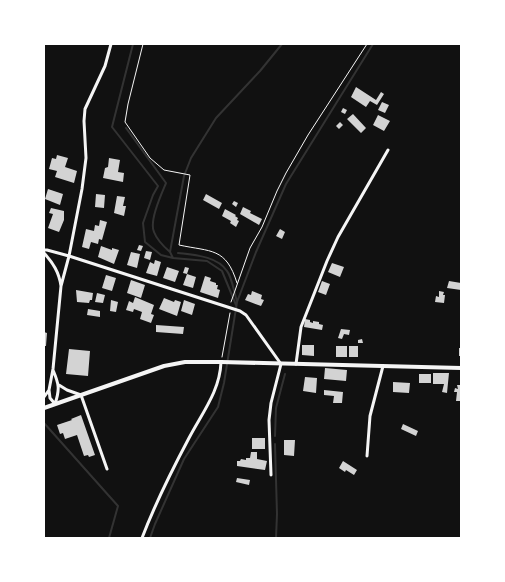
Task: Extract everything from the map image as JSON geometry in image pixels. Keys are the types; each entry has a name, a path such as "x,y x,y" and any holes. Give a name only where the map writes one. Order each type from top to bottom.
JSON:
{"street":[{"path":"55,404 50,398 49,390 53,369 61,286 69,256 82,189 86,158 84,121 85,109 105,66 111,44"},
{"path":"296,364 302,327 326,261 338,237 388,150"},
{"path":"61,286 58,272 44,252 47,250 240,311 250,319 281,364 271,403 269,420 271,475"},
{"path":"44,408 164,366 185,362 461,368"},
{"path":"142,538 172,471 213,396 221,362"},
{"path":"367,456 370,416 383,366"},
{"path":"53,369 59,384 59,394 55,404"},
{"path":"59,384 67,390 81,395"},
{"path":"44,397 49,390"},
{"path":"81,395 107,469"}],"path":[{"path":"143,44 125,122 150,158 164,170 190,175 179,245 212,251 223,257 233,271 237,284"},
{"path":"221,362 237,284 250,248 262,227 277,191 299,149 368,44"}],"building":[{"path":"356,87 376,100 381,92 384,94 377,105 370,101 366,107 351,97"},
{"path":"382,102 389,105 385,113 378,110"},
{"path":"343,108 347,110 345,114 341,112"},
{"path":"353,114 366,128 361,133 347,119"},
{"path":"378,115 390,121 384,131 373,125"},
{"path":"340,122 343,125 339,129 336,126"},
{"path":"57,155 68,158 65,167 77,171 74,183 55,177 57,171 49,169 52,158 56,159"},
{"path":"109,158 120,160 118,172 124,173 123,182 103,178 105,168 108,167"},
{"path":"48,189 63,194 60,205 45,199"},
{"path":"96,194 105,195 104,208 95,207"},
{"path":"206,194 222,203 219,209 203,200"},
{"path":"117,196 125,197 123,206 126,206 124,216 114,213"},
{"path":"234,201 238,203 236,207 232,204"},
{"path":"243,207 251,211 250,213 262,219 259,225 240,214"},
{"path":"51,208 64,211 64,220 59,232 48,228 53,214 49,213"},
{"path":"225,209 236,215 235,216 238,218 237,220 239,221 236,227 230,223 231,221 222,216"},
{"path":"100,220 107,222 102,240 99,239 98,244 91,242 89,249 82,247 86,229 94,231 95,225 99,226"},
{"path":"280,229 285,232 282,239 276,236"},
{"path":"139,245 143,246 141,251 137,250"},
{"path":"101,246 112,250 112,248 119,250 114,264 98,257"},
{"path":"146,251 152,252 150,260 144,258"},
{"path":"131,252 140,254 137,268 127,265"},
{"path":"155,260 161,262 157,276 146,273 150,262 154,264"},
{"path":"332,263 344,267 340,277 328,272"},
{"path":"167,267 179,271 175,282 163,278"},
{"path":"185,267 189,268 187,274 183,273"},
{"path":"187,274 196,277 193,288 183,285"},
{"path":"106,275 116,278 112,291 102,288"},
{"path":"205,276 211,278 210,281 218,285 217,289 220,290 218,298 200,292"},
{"path":"131,280 145,285 141,298 127,293"},
{"path":"322,281 330,284 326,295 318,292"},
{"path":"449,281 461,283 461,290 447,288"},
{"path":"76,290 93,293 92,300 90,300 89,303 77,302"},
{"path":"252,291 262,295 261,299 264,300 261,306 245,300 248,294 251,295"},
{"path":"439,291 444,292 444,303 435,302 436,296 439,297"},
{"path":"97,293 105,295 103,303 95,302"},
{"path":"135,297 154,305 151,314 154,315 151,323 140,319 142,312 134,309 133,312 126,310 129,301 133,303"},
{"path":"164,298 174,302 175,300 181,302 177,316 159,309"},
{"path":"111,300 118,302 116,312 110,311"},
{"path":"184,300 195,304 192,315 181,311"},
{"path":"88,309 100,311 100,317 87,315"},
{"path":"305,319 310,320 310,322 313,323 313,321 319,322 319,324 323,325 322,330 304,327"},
{"path":"156,325 184,327 183,334 156,332"},
{"path":"341,329 350,330 349,335 344,334 342,339 338,338"},
{"path":"44,332 47,333 46,346 44,346"},
{"path":"362,339 363,343 358,343 358,340"},
{"path":"302,345 314,345 314,356 302,355"},
{"path":"336,346 347,346 347,357 336,357"},
{"path":"349,346 358,346 358,357 349,357"},
{"path":"459,348 461,348 461,356 459,356"},
{"path":"69,349 90,351 88,376 66,374"},
{"path":"325,368 347,370 346,381 324,379"},
{"path":"433,373 449,373 447,393 442,392 444,384 433,384"},
{"path":"419,374 431,374 431,383 419,383"},
{"path":"305,377 317,378 316,393 303,391"},
{"path":"393,382 410,383 409,393 393,392"},
{"path":"457,385 461,385 461,401 456,401 457,392 454,392 455,388 458,389"},
{"path":"324,390 343,392 342,403 333,403 334,396 324,395"},
{"path":"81,415 95,455 89,457 88,455 84,456 77,435 65,439 63,433 60,434 57,425"},
{"path":"403,424 418,431 416,436 401,429"},
{"path":"252,438 265,438 265,449 252,449"},
{"path":"284,440 295,440 294,456 284,455"},
{"path":"251,452 257,452 257,459 267,461 265,470 237,466 237,461 250,458"},
{"path":"343,461 357,470 354,475 339,468"},
{"path":"237,478 250,480 249,485 236,482"}],"waterway":[{"path":"133,44 112,127 158,186 153,195 143,223 145,242 161,255 173,258"},
{"path":"236,305 222,271 207,261 173,258 170,252 184,176 191,158 216,118 260,71 282,44"},
{"path":"150,538 184,459 218,407 224,383 237,302 256,252 286,184 373,44"},
{"path":"126,128 166,183 156,208 153,227 155,235 170,252"},
{"path":"178,253 205,257 223,266 230,277 237,301"},
{"path":"275,436 276,408 285,374"},
{"path":"44,423 118,506 109,538"},
{"path":"275,444 277,514 276,538"}]}
